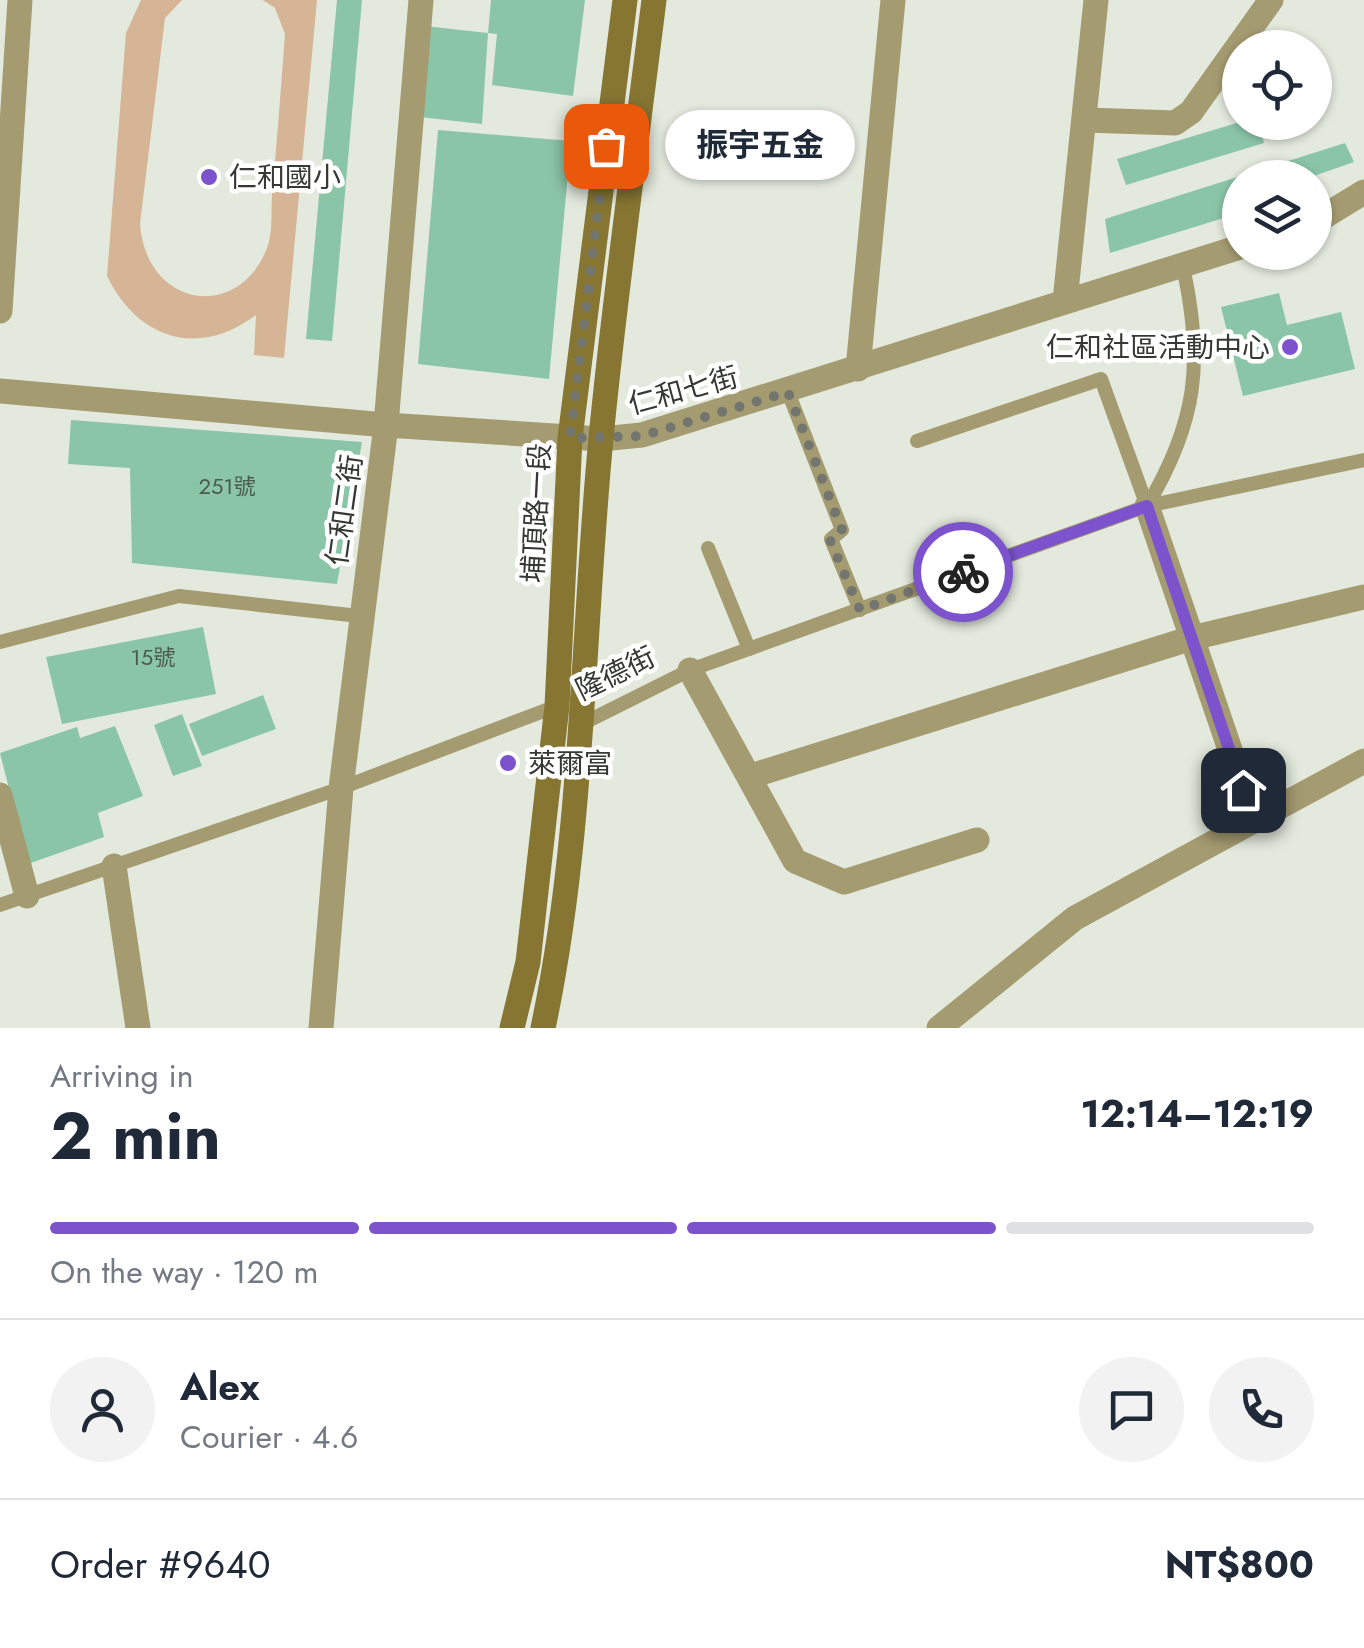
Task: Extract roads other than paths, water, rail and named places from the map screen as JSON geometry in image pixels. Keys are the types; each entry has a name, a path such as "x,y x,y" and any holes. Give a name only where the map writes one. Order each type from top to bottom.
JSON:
{"street":[{"path":"0,310 2,230 20,0"},
{"name":"仁和二街","path":"321,1028 341,788 386,425 421,0"},
{"name":"埔頂路一段","path":"512,1028 528,962 556,706 570,438 625,0"},
{"path":"543,1028 556,972 580,726 600,440 654,0"},
{"path":"858,369 893,0"},
{"path":"1065,301 1096,0"},
{"path":"1086,120 1175,123 1191,112 1271,0"},
{"path":"1332,212 1364,192"},
{"name":"仁和七街","path":"0,391 570,438 642,436 1222,253"},
{"path":"1147,506 1254,820"},
{"path":"751,776 1192,638 1364,597"},
{"path":"690,670 795,861 844,882 977,840"},
{"path":"939,1028 1075,918 1364,761"},
{"path":"0,795 27,896"},
{"path":"114,866 138,1028"}],"lane":[{"path":"1147,506 1182,440 1194,399 1196,352 1183,267"},
{"path":"917,441 1101,379 1147,506"},
{"path":"788,392 842,530 830,540 860,610"},
{"name":"隆德街","path":"0,905 341,788 556,706 580,726 690,670 1147,506 1364,460"},
{"path":"708,548 749,649"},
{"path":"0,642 179,596 360,616"}],"place":[{"name":"振宇五金","path":"606,146"},
{"name":"仁和國小","path":"209,177"},
{"name":"仁和社區活動中心","path":"1290,347"},
{"name":"萊爾富","path":"508,763"}]}
